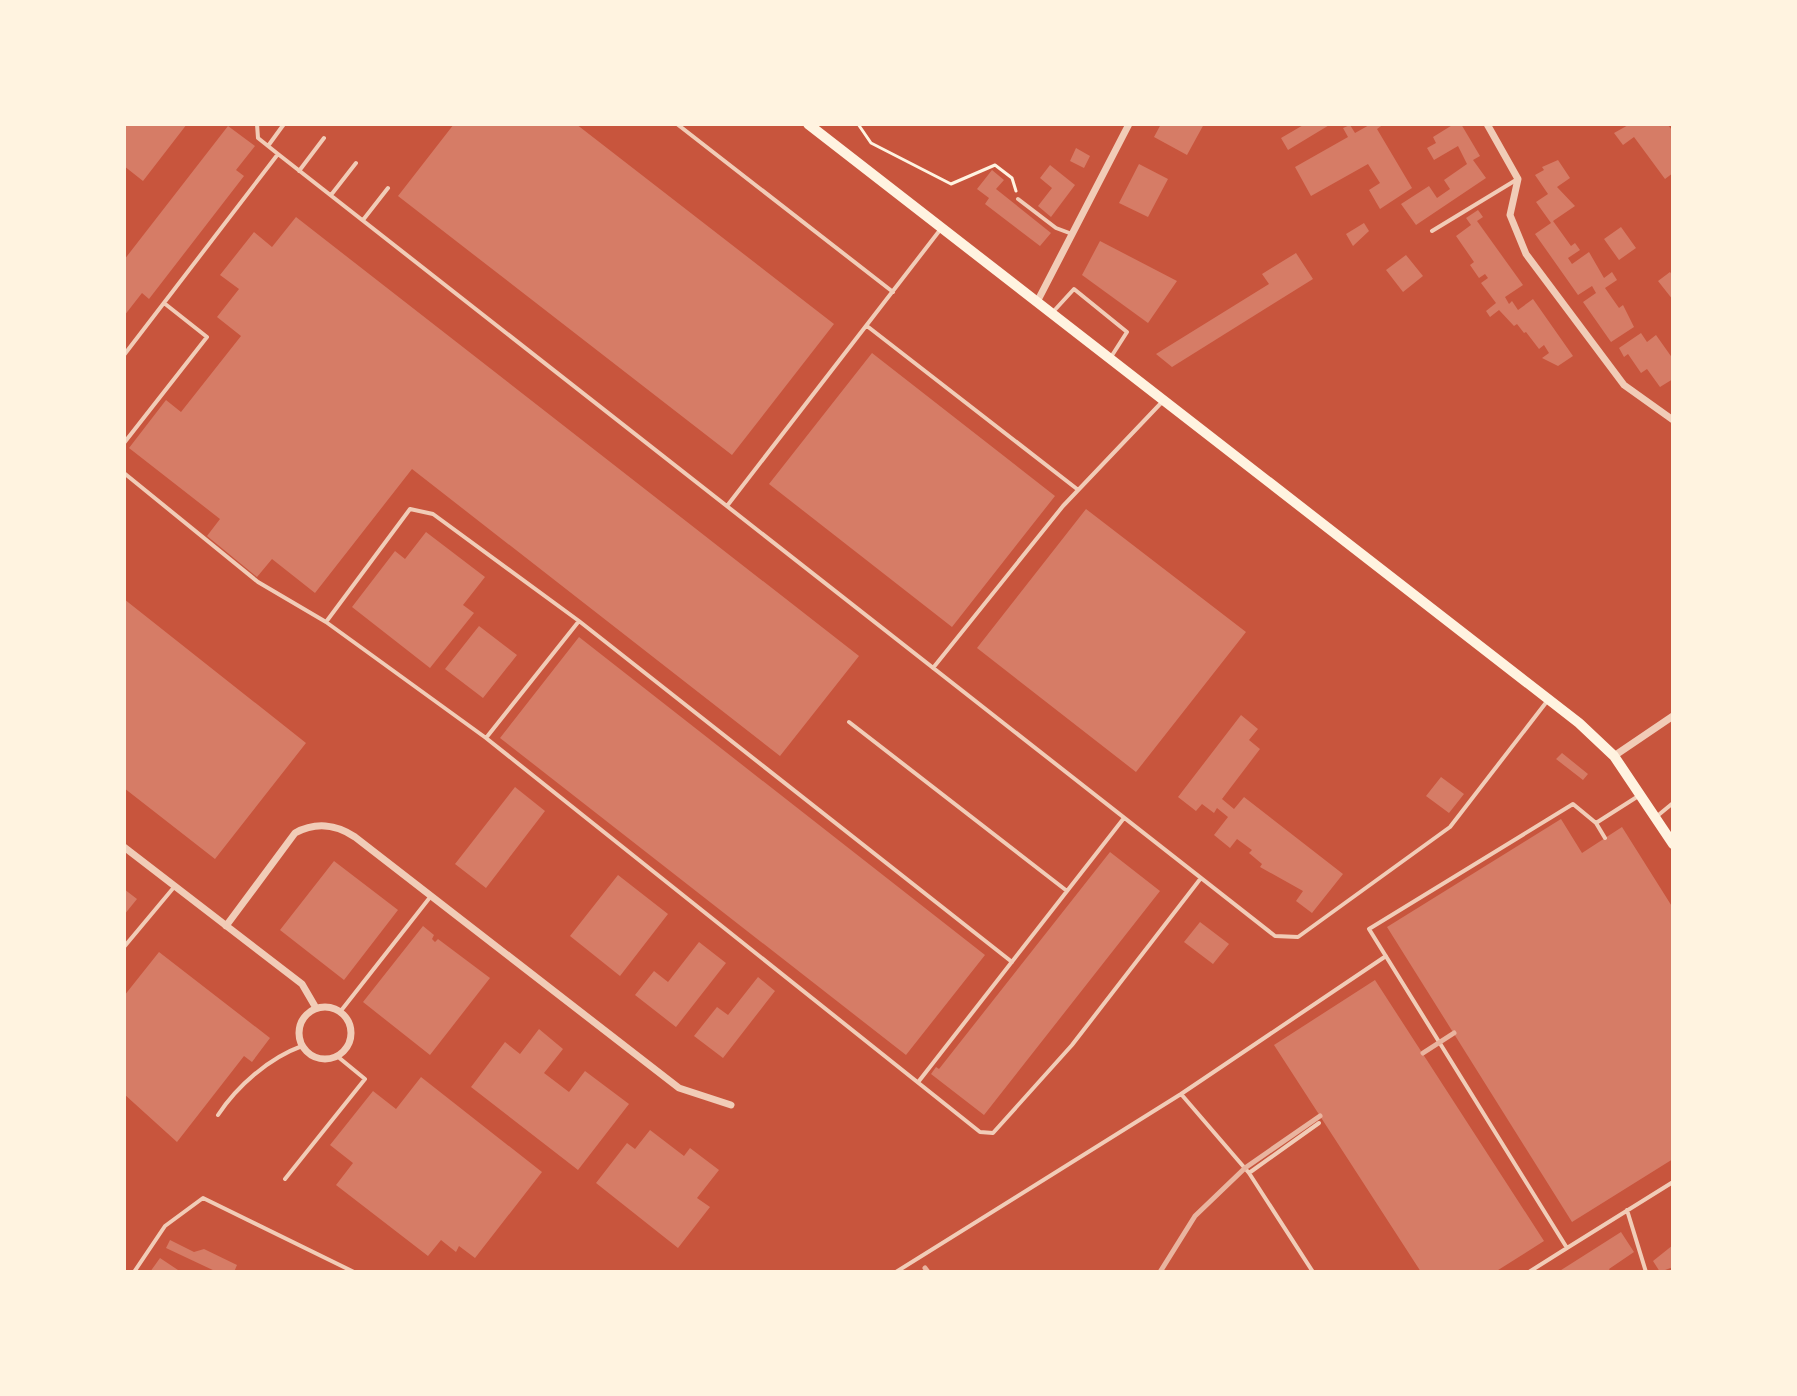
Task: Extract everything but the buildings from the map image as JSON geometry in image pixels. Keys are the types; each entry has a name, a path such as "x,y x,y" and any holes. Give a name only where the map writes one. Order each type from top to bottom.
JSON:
{"main road":[{"path":"808,124 1549,699 1614,756 1673,844"}],"street":[{"path":"1037,302 1129,124"},
{"path":"1487,124 1518,179 1510,215 1526,254 1624,385 1673,420"},
{"path":"1614,756 1673,716"},
{"path":"226,926 295,833 306,827 333,825 346,831 679,1088 731,1105"},
{"path":"124,847 302,984 316,1008"},
{"path":"316,1008 332,1008 340,1012 350,1026 350,1038 337,1056 320,1059 302,1046 300,1023 316,1008"}],"lane":[{"path":"257,124 258,138 299,171 1275,936 1298,937 1450,827 1549,699"},
{"path":"268,146 284,124"},
{"path":"627,124 654,124"},
{"path":"677,124 893,292"},
{"path":"299,171 324,138"},
{"path":"124,355 278,154"},
{"path":"331,195 356,163"},
{"path":"1432,231 1518,179"},
{"path":"363,220 388,188"},
{"path":"1018,199 1056,228 1072,234"},
{"path":"727,506 941,228"},
{"path":"1052,314 1074,289 1127,332 1110,359"},
{"path":"124,443 207,337 164,303"},
{"path":"867,326 1078,489"},
{"path":"933,668 1078,489 1163,400"},
{"path":"124,473 258,582 326,622 486,738 980,1132 993,1133 1072,1045 1201,878"},
{"path":"326,622 410,509 433,514 579,621 1012,962"},
{"path":"486,738 579,621"},
{"path":"849,722 1067,891"},
{"path":"1596,823 1642,794"},
{"path":"1656,817 1673,803"},
{"path":"1567,1248 1369,929 1573,804 1596,823 1605,838"},
{"path":"919,1081 1124,818"},
{"path":"124,947 175,886"},
{"path":"340,1012 431,896"},
{"path":"896,1272 1181,1094 1386,956"},
{"path":"218,1115 231,1095 283,1052 302,1046"},
{"path":"285,1179 365,1079 337,1056"},
{"path":"1181,1094 1249,1173 1313,1272"},
{"path":"1249,1173 1319,1123"},
{"path":"1529,1272 1673,1182"},
{"path":"134,1272 165,1226 203,1198 354,1272"},
{"path":"1627,1210 1646,1272"}],"path":[{"path":"858,124 871,143 951,184 995,165 1012,178 1018,199"}],"railway":[{"path":"1423,1053 1454,1033"},
{"path":"1160,1272 1195,1216 1245,1168 1320,1116"},
{"path":"925,1268 928,1272"}]}
